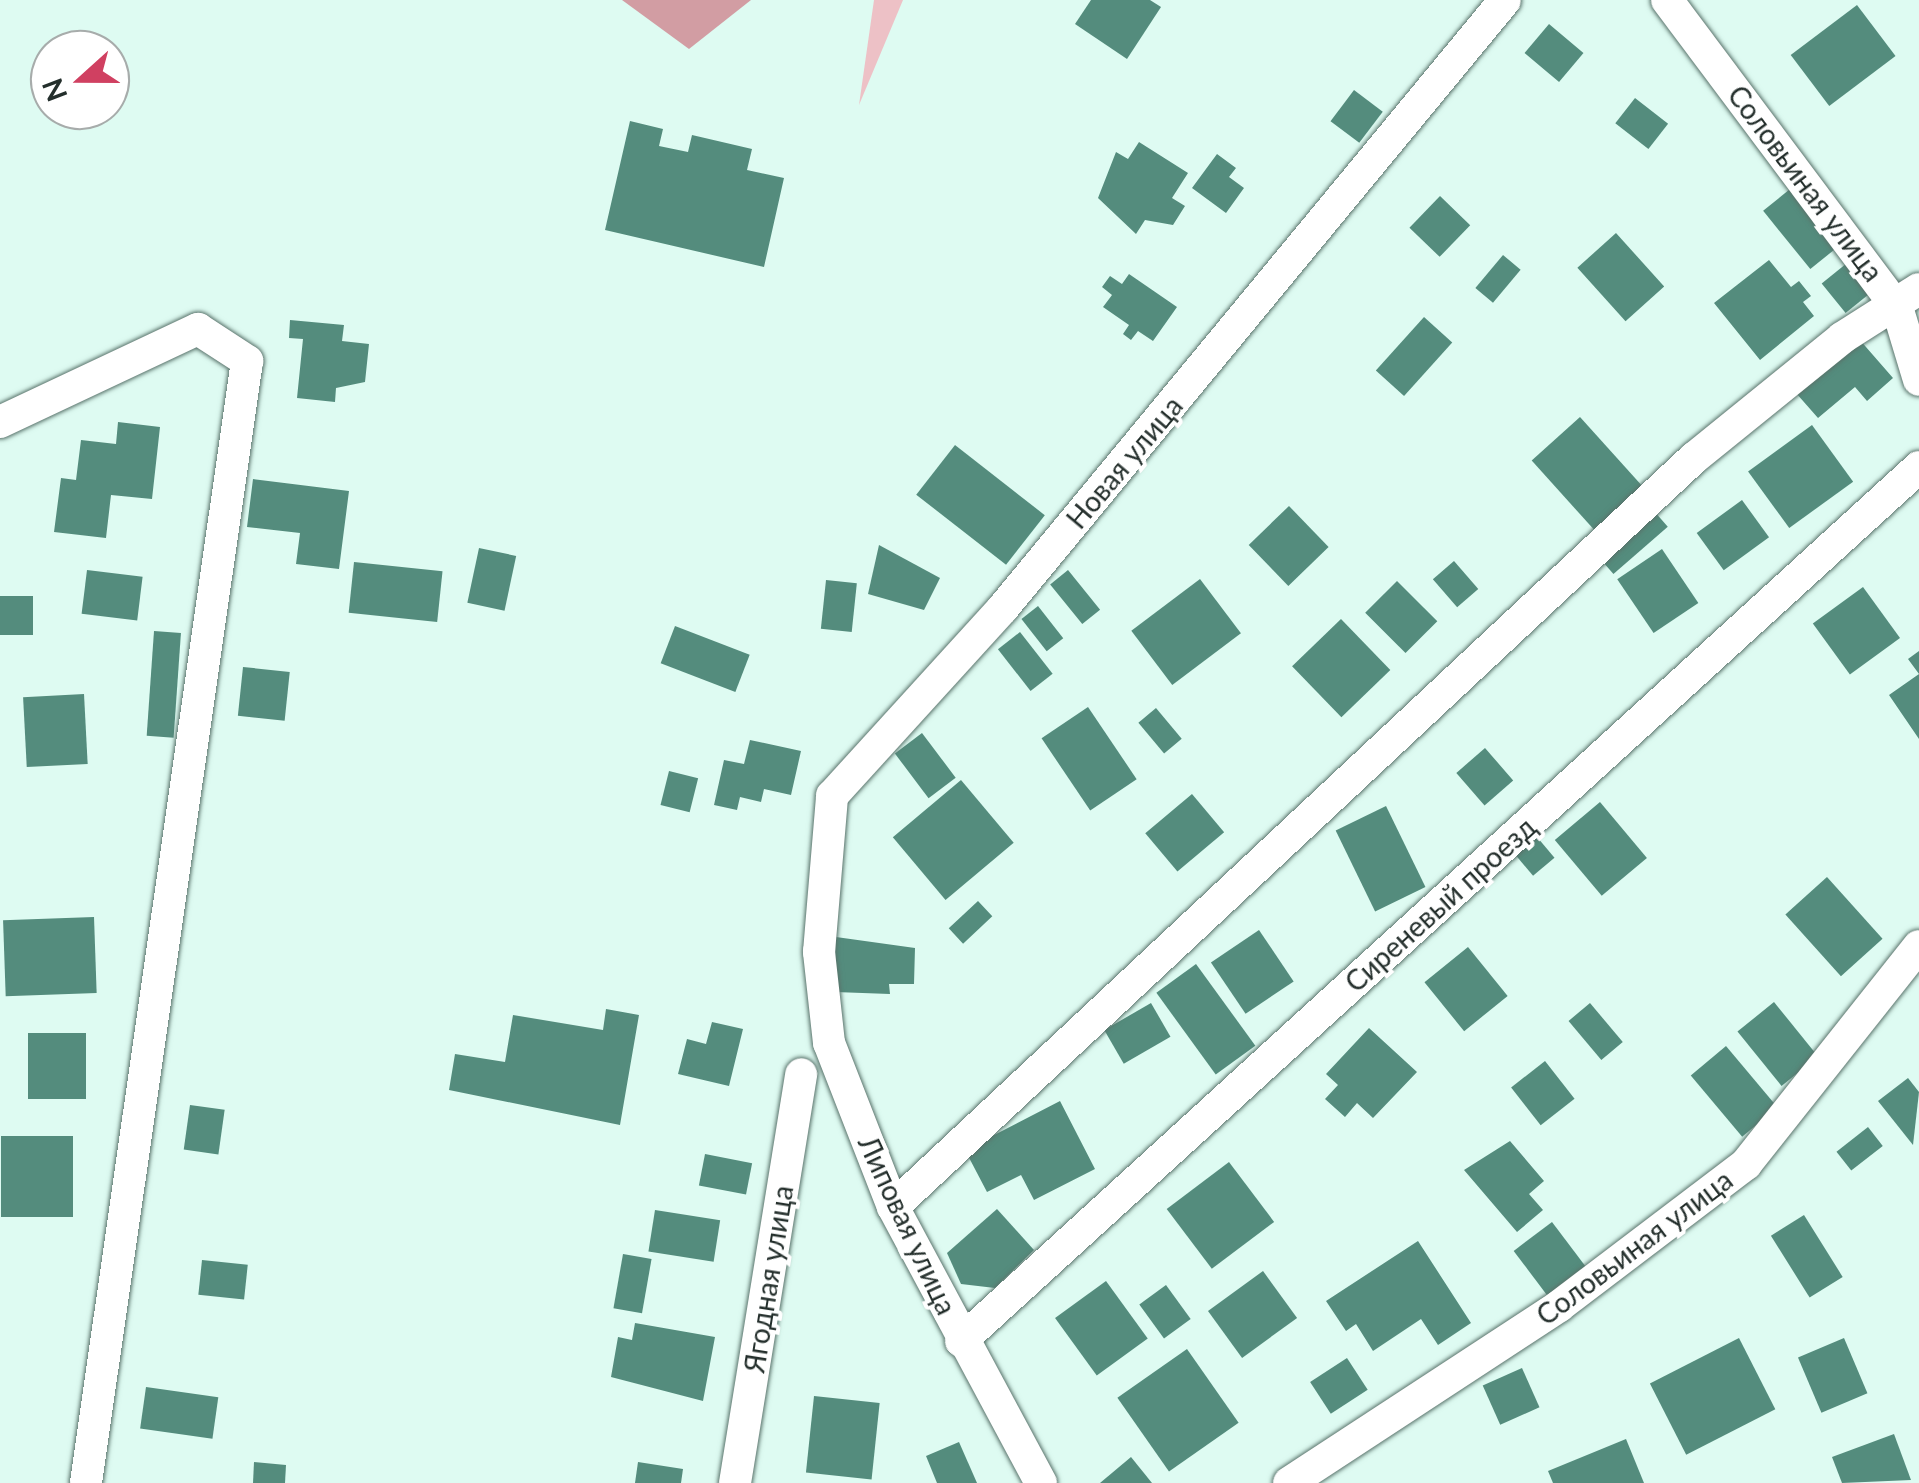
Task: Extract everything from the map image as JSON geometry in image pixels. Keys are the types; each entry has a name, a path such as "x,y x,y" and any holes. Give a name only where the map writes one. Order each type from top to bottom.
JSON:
{"street":[{"name":"Новая улица","path":"819,952 832,796 1003,608 1505,0"},
{"name":"Соловьиная улица","path":"1667,0 1908,298 1919,380"},
{"path":"894,1206 1694,458 1842,338 1908,298"},
{"path":"0,422 198,329 246,361 86,1483"},
{"name":"Сиреневый проезд","path":"961,1341 1919,467"},
{"name":"Соловьиная улица","path":"1289,1483 1559,1306 1746,1164 1919,946"},
{"name":"Липовая улица","path":"819,952 829,1043 894,1206 961,1341 1041,1483"},
{"name":"Ягодная улица","path":"734,1483 801,1074"}],"shaded area":[{"path":"622,0 751,0 689,49"},
{"path":"874,0 903,0 859,105"}],"building":[{"path":"1091,0 1150,0 1161,7 1127,59 1075,24"},
{"path":"1857,5 1896,56 1829,106 1791,55"},
{"path":"1549,24 1583,53 1559,82 1525,53"},
{"path":"1354,90 1383,112 1359,143 1331,121"},
{"path":"1635,98 1668,124 1648,149 1615,123"},
{"path":"630,121 663,129 659,146 688,152 692,135 752,149 747,170 784,178 764,267 605,230"},
{"path":"1139,142 1188,173 1172,198 1185,206 1173,225 1145,220 1136,234 1098,198 1116,152 1128,159"},
{"path":"1217,154 1236,168 1229,177 1244,188 1226,213 1192,188"},
{"path":"1795,185 1842,243 1810,269 1763,211"},
{"path":"1440,196 1470,225 1440,257 1409,228"},
{"path":"1616,233 1664,287 1626,321 1577,268"},
{"path":"1503,255 1521,270 1493,303 1475,288"},
{"path":"1852,259 1876,289 1846,313 1822,284"},
{"path":"1769,260 1791,287 1799,281 1811,296 1803,302 1814,316 1760,360 1714,303"},
{"path":"1129,274 1177,307 1153,341 1138,331 1131,340 1123,334 1129,325 1103,307 1112,295 1102,287 1110,276 1122,284"},
{"path":"1424,317 1452,342 1404,396 1376,371"},
{"path":"290,320 344,325 342,341 369,344 365,382 336,388 335,402 297,398 303,339 289,338"},
{"path":"1859,339 1893,378 1867,401 1855,387 1818,418 1796,393"},
{"path":"1580,417 1644,488 1595,531 1532,460"},
{"path":"118,422 160,427 152,499 111,495 106,538 54,532 61,478 76,480 81,440 116,444"},
{"path":"1812,425 1853,482 1789,528 1748,471"},
{"path":"955,445 1045,515 1006,565 916,495"},
{"path":"253,479 349,491 339,569 296,564 300,533 247,527"},
{"path":"1742,500 1769,537 1724,570 1697,533"},
{"path":"1289,506 1329,547 1288,586 1249,545"},
{"path":"1654,511 1668,527 1613,574 1600,558"},
{"path":"879,545 940,578 924,610 868,594"},
{"path":"479,548 516,556 505,611 467,603"},
{"path":"1662,549 1698,603 1654,633 1617,579"},
{"path":"1454,561 1478,589 1457,607 1433,579"},
{"path":"354,562 443,571 437,622 349,613"},
{"path":"87,570 143,577 137,620 82,614"},
{"path":"1068,570 1100,610 1082,624 1050,584"},
{"path":"1200,579 1241,633 1172,685 1131,631"},
{"path":"826,580 857,583 852,632 821,629"},
{"path":"1397,581 1437,621 1405,653 1365,613"},
{"path":"1863,587 1900,638 1850,674 1813,623"},
{"path":"0,596 33,596 33,635 0,635"},
{"path":"1038,606 1063,638 1047,651 1021,619"},
{"path":"1341,619 1390,670 1341,717 1292,666"},
{"path":"675,626 750,655 735,692 661,663"},
{"path":"154,631 181,633 174,738 147,736"},
{"path":"1020,632 1053,674 1031,691 998,649"},
{"path":"1919,651 1919,674 1908,659"},
{"path":"243,667 290,672 285,721 238,716"},
{"path":"1919,674 1919,739 1889,695"},
{"path":"84,694 88,764 27,767 23,697"},
{"path":"1088,707 1137,779 1090,810 1042,738"},
{"path":"1156,708 1182,739 1164,753 1138,723"},
{"path":"922,733 956,778 929,798 895,753"},
{"path":"750,740 801,751 791,795 764,789 761,802 740,797 737,810 714,805 724,760 744,764"},
{"path":"1485,748 1513,780 1485,805 1456,773"},
{"path":"669,771 698,778 690,812 661,805"},
{"path":"961,780 1014,843 946,900 893,837"},
{"path":"1192,794 1224,832 1177,872 1145,833"},
{"path":"1600,802 1647,858 1602,896 1555,840"},
{"path":"1386,806 1425,887 1375,911 1336,831"},
{"path":"1532,831 1554,858 1533,876 1511,849"},
{"path":"1827,877 1883,939 1841,976 1785,914"},
{"path":"978,901 992,916 963,944 949,928"},
{"path":"94,917 97,993 6,996 3,920"},
{"path":"1259,930 1294,981 1246,1014 1211,962"},
{"path":"836,937 915,948 914,984 889,984 890,994 835,992"},
{"path":"1468,947 1508,996 1464,1031 1424,982"},
{"path":"1196,964 1255,1046 1216,1075 1156,993"},
{"path":"1774,1002 1818,1056 1782,1086 1737,1032"},
{"path":"1151,1003 1170,1037 1124,1064 1104,1030"},
{"path":"1590,1003 1623,1042 1601,1060 1569,1021"},
{"path":"606,1009 639,1015 620,1125 449,1090 455,1054 505,1062 513,1015 603,1030"},
{"path":"712,1022 743,1029 729,1086 678,1074 687,1039 706,1044"},
{"path":"1369,1028 1417,1072 1373,1118 1357,1103 1345,1117 1325,1099 1338,1085 1326,1074"},
{"path":"28,1033 86,1033 86,1099 28,1099"},
{"path":"1726,1046 1777,1107 1742,1137 1691,1076"},
{"path":"1545,1061 1575,1099 1541,1125 1511,1087"},
{"path":"1908,1078 1919,1092 1913,1145 1878,1101"},
{"path":"1060,1101 1095,1169 1034,1200 1021,1175 987,1192 965,1150"},
{"path":"190,1105 225,1110 218,1154 184,1150"},
{"path":"1868,1127 1883,1146 1851,1171 1836,1152"},
{"path":"1,1136 73,1136 73,1217 1,1217"},
{"path":"1510,1141 1544,1181 1529,1194 1543,1210 1517,1232 1464,1170"},
{"path":"705,1154 752,1163 746,1195 699,1185"},
{"path":"1229,1162 1274,1222 1212,1269 1167,1209"},
{"path":"997,1209 1034,1250 995,1288 961,1284 947,1253"},
{"path":"655,1210 720,1220 714,1262 648,1251"},
{"path":"1804,1215 1843,1277 1810,1298 1771,1236"},
{"path":"1552,1222 1588,1269 1549,1298 1514,1251"},
{"path":"1418,1241 1471,1323 1438,1345 1421,1319 1373,1351 1356,1324 1346,1331 1326,1301"},
{"path":"623,1254 652,1259 642,1313 613,1308"},
{"path":"202,1260 248,1265 244,1300 198,1295"},
{"path":"1263,1271 1297,1318 1242,1358 1208,1311"},
{"path":"1106,1281 1148,1338 1097,1375 1055,1318"},
{"path":"1166,1285 1191,1319 1164,1338 1139,1304"},
{"path":"635,1323 715,1337 703,1401 611,1377 618,1337 632,1340"},
{"path":"1739,1338 1775,1409 1686,1455 1650,1383"},
{"path":"1844,1338 1867,1393 1821,1413 1798,1358"},
{"path":"1187,1349 1239,1423 1169,1471 1117,1398"},
{"path":"1347,1358 1368,1390 1331,1414 1310,1382"},
{"path":"1522,1368 1539,1407 1500,1425 1483,1385"},
{"path":"146,1387 218,1397 212,1439 140,1429"},
{"path":"814,1396 880,1403 872,1479 806,1473"},
{"path":"1894,1434 1911,1480 1842,1483 1832,1457"},
{"path":"1626,1439 1644,1483 1553,1483 1548,1471"},
{"path":"959,1442 977,1483 937,1483 926,1456"},
{"path":"1131,1457 1152,1483 1100,1483"},
{"path":"254,1462 286,1465 285,1483 253,1483"},
{"path":"638,1462 683,1469 681,1483 635,1483"}]}
